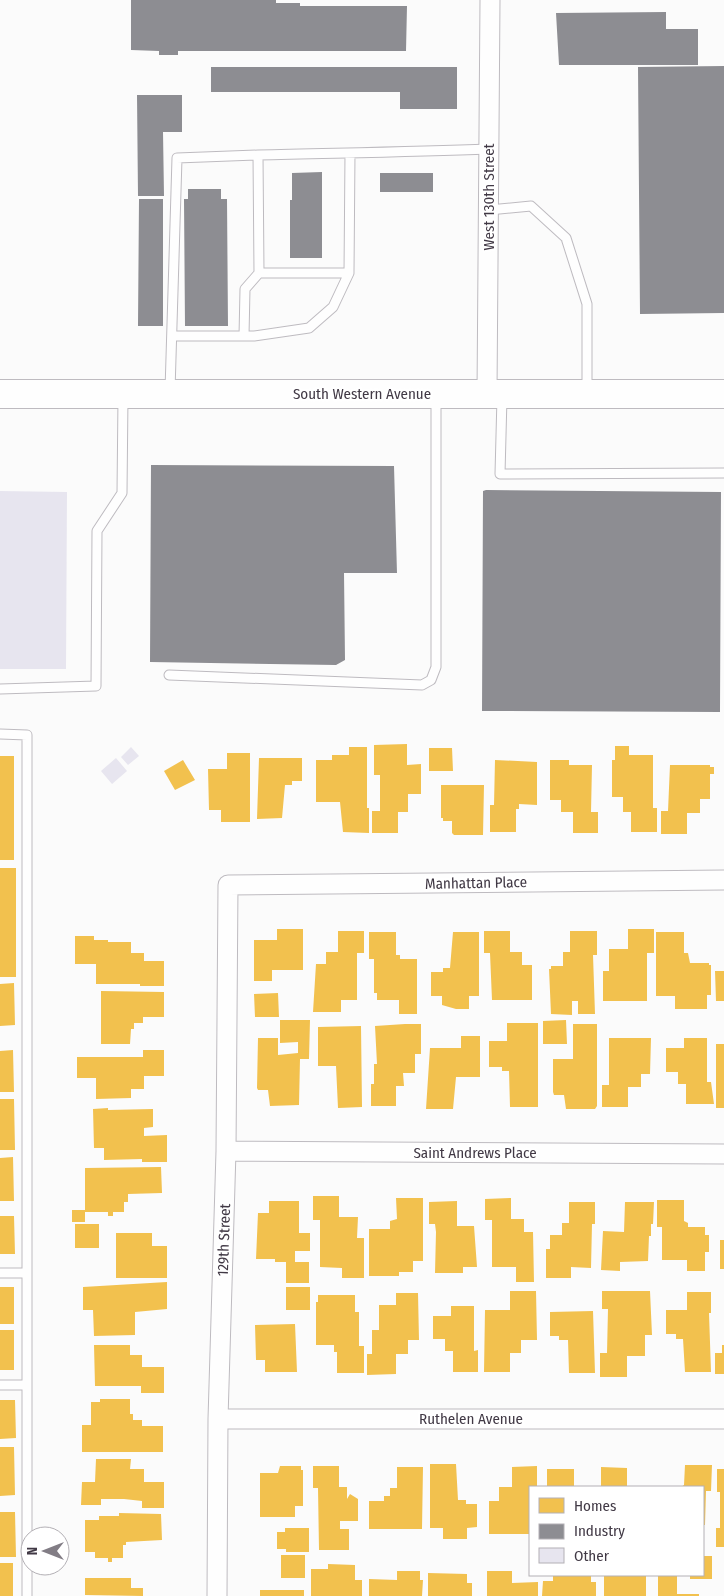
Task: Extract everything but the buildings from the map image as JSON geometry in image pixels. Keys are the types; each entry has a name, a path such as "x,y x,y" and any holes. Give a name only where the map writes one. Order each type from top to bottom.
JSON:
{"main road":[{"name":"South Western Avenue","path":"0,394 724,394"}],"street":[{"name":"West 130th Street","path":"490,0 488,210 494,394"},
{"name":"Manhattan Place","path":"228,885 724,880"},
{"name":"129th Street","path":"218,1596 218,1420 226,1151 228,885"},
{"name":"Saint Andrews Place","path":"226,1151 724,1154"},
{"name":"Ruthelen Avenue","path":"218,1420 724,1419"}],"lane":[{"path":"170,393 177,158 489,149"},
{"path":"172,336 244,336 309,328 333,308 349,273 350,153"},
{"path":"244,336 245,289 259,273 258,155"},
{"path":"488,210 531,206 566,238 587,304 587,394"},
{"path":"259,273 349,273"},
{"path":"0,689 96,686 97,531 122,493 123,393"},
{"path":"169,675 422,684 432,680 436,667 436,394"},
{"path":"494,394 500,474 724,473"},
{"path":"0,734 27,735 27,1596"},
{"path":"0,1273 26,1273"},
{"path":"0,1384 26,1385"}]}
